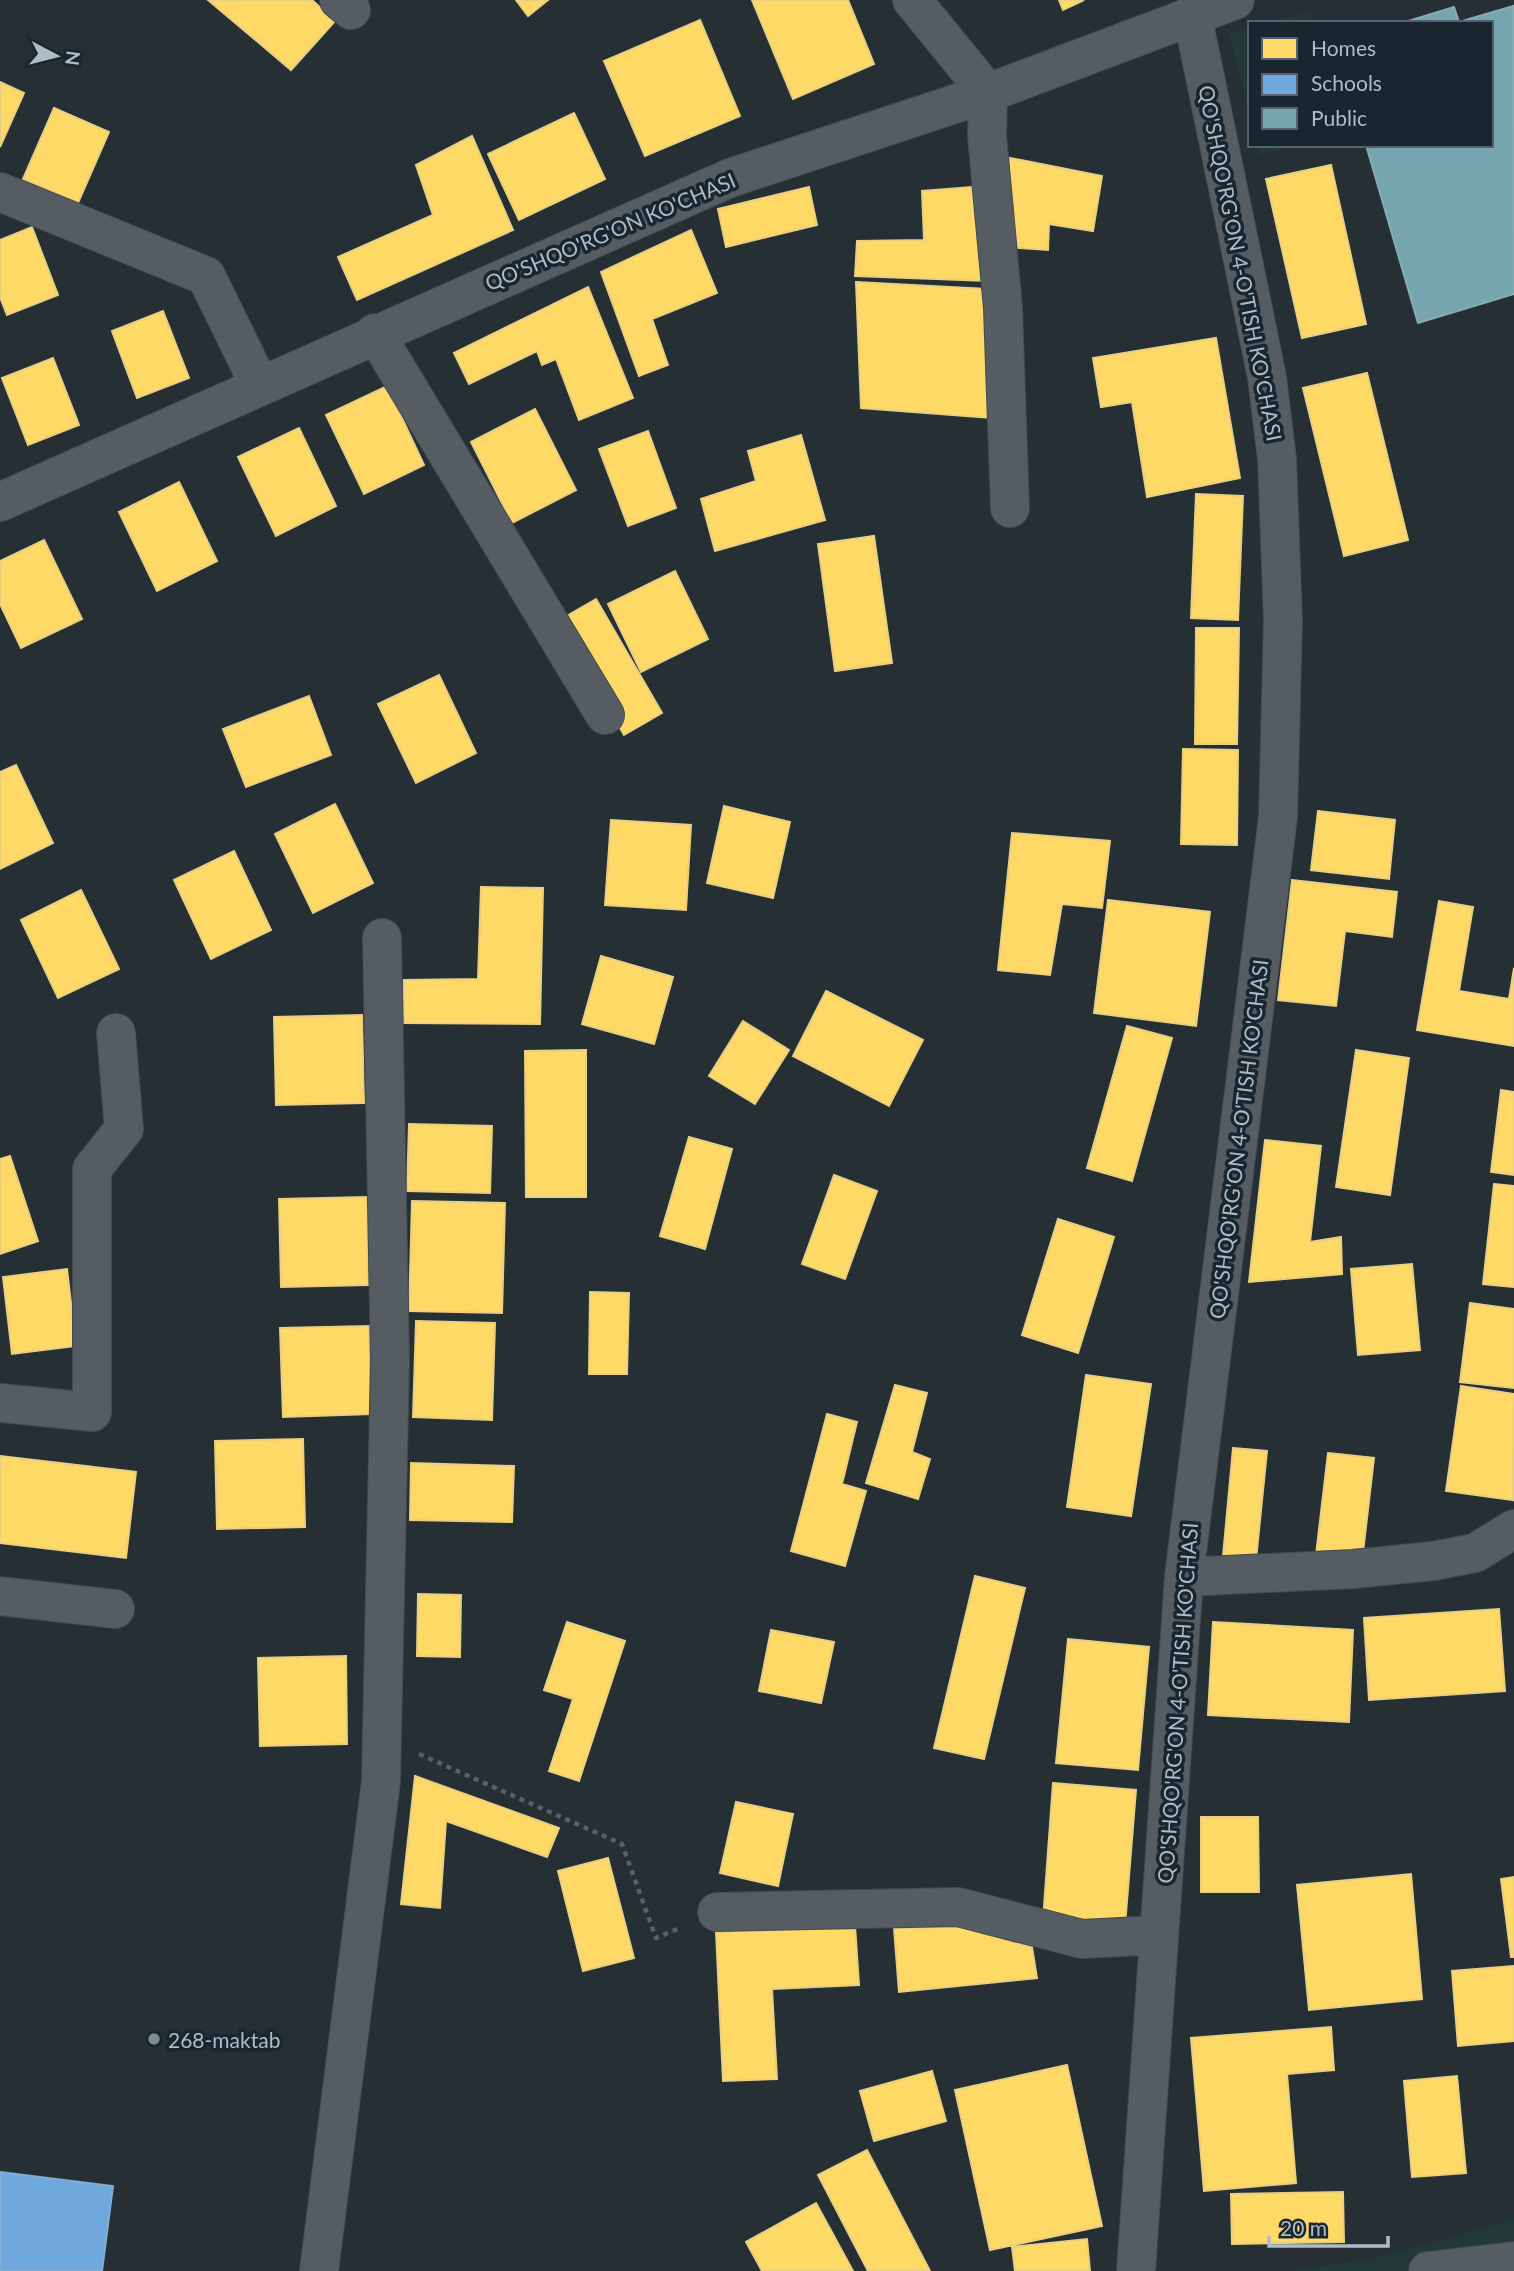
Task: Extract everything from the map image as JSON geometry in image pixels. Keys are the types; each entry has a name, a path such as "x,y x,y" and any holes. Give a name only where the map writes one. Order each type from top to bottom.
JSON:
{"street":[{"path":"912,0 988,93 987,135 1003,308 1010,508"},
{"name":"QO'SHQO'RG'ON KO'CHASI","path":"0,502 375,332 730,178 988,93 1192,13 1235,0"},
{"name":"QO'SHQO'RG'ON 4-O'TISH KO'CHASI","path":"1136,2271 1184,1577 1278,817 1283,620 1277,459 1267,377 1192,13"},
{"path":"0,192 206,276 260,386"},
{"path":"375,332 605,715"},
{"path":"319,2271 381,1781 390,1360 382,938"},
{"path":"0,1404 92,1412 92,1169 124,1129 116,1033"},
{"path":"1184,1577 1353,1569 1433,1561 1475,1553 1514,1530"},
{"path":"0,1596 115,1609"},
{"path":"717,1912 958,1907 1082,1939 1159,1936"},
{"path":"1428,2271 1513,2264"}],"path":[{"path":"381,1781 405,1748 622,1844 656,1938 717,1912"}],"green space":[{"path":"1311,11 1314,21 1274,21"},
{"path":"1248,28 1248,108 1228,33"},
{"path":"1258,147 1290,147 1260,155"},
{"path":"1514,2219 1514,2271 1288,2271 1380,2257"}],"building: Homes":[{"path":"208,0 312,0 335,21 291,70"},
{"path":"516,0 548,0 528,16"},
{"path":"752,0 848,0 874,64 793,99"},
{"path":"1059,0 1084,0 1063,10"},
{"path":"700,20 740,116 645,156 604,61"},
{"path":"0,82 24,93 0,147"},
{"path":"54,108 109,132 78,203 23,179"},
{"path":"574,113 605,179 519,220 488,154"},
{"path":"472,136 513,230 357,300 338,257 433,215 416,165"},
{"path":"1000,156 1102,176 1093,231 1049,224 1048,250 1006,247"},
{"path":"1331,165 1366,324 1302,338 1266,179"},
{"path":"984,186 988,281 855,276 857,241 924,240 922,191"},
{"path":"809,187 817,225 726,247 718,209"},
{"path":"32,227 58,295 7,315 0,297 0,240"},
{"path":"691,230 717,293 652,319 668,365 639,376 601,272"},
{"path":"856,282 987,289 991,418 861,408"},
{"path":"588,287 633,398 579,420 556,359 542,365 537,351 469,384 454,353"},
{"path":"163,311 189,378 137,398 112,331"},
{"path":"1216,338 1240,478 1147,497 1132,402 1101,407 1093,358"},
{"path":"53,358 79,425 28,445 2,378"},
{"path":"1367,373 1408,540 1344,556 1303,388"},
{"path":"387,386 424,465 364,494 326,415"},
{"path":"535,409 576,490 512,523 471,442"},
{"path":"299,428 336,506 276,536 238,457"},
{"path":"648,431 676,508 628,526 599,449"},
{"path":"801,435 825,520 715,551 701,499 756,481 748,451"},
{"path":"179,482 217,561 157,591 119,512"},
{"path":"1196,494 1243,496 1238,620 1191,618"},
{"path":"874,536 892,663 835,671 818,544"},
{"path":"44,540 82,619 21,648 0,604 0,561"},
{"path":"675,571 708,639 641,672 608,604"},
{"path":"596,599 662,713 624,735 558,621"},
{"path":"1196,628 1239,628 1237,744 1195,744"},
{"path":"439,675 476,753 416,783 378,704"},
{"path":"309,696 331,755 246,787 223,729"},
{"path":"1183,749 1238,750 1237,845 1181,844"},
{"path":"16,765 53,843 0,869 0,772"},
{"path":"335,804 373,883 313,913 275,834"},
{"path":"724,806 790,822 773,898 707,883"},
{"path":"1318,811 1395,820 1389,879 1311,870"},
{"path":"611,820 691,825 686,910 605,905"},
{"path":"1012,833 1110,841 1102,908 1062,904 1050,975 998,970"},
{"path":"234,851 271,930 211,959 174,880"},
{"path":"1292,880 1397,892 1392,937 1345,931 1336,1006 1278,1000"},
{"path":"481,887 543,888 540,1024 404,1023 404,980 478,979"},
{"path":"81,890 119,969 58,998 21,920"},
{"path":"1108,900 1210,912 1196,1026 1094,1013"},
{"path":"1439,901 1473,907 1459,991 1509,999 1514,968 1514,1046 1417,1030"},
{"path":"601,956 673,977 654,1044 582,1024"},
{"path":"826,991 923,1040 889,1106 793,1056"},
{"path":"362,1015 364,1103 276,1105 274,1017"},
{"path":"743,1021 789,1050 755,1104 709,1076"},
{"path":"1127,1026 1172,1038 1132,1181 1087,1168"},
{"path":"586,1050 586,1197 526,1197 525,1051"},
{"path":"1356,1050 1409,1058 1390,1195 1336,1187"},
{"path":"1501,1090 1514,1092 1514,1175 1491,1172"},
{"path":"409,1124 492,1126 490,1193 407,1191"},
{"path":"689,1137 732,1149 705,1249 660,1236"},
{"path":"1265,1140 1321,1146 1310,1242 1341,1237 1342,1274 1249,1282"},
{"path":"10,1156 38,1241 0,1254 0,1159"},
{"path":"834,1175 877,1191 845,1279 802,1264"},
{"path":"1494,1184 1514,1186 1514,1287 1483,1284"},
{"path":"367,1197 368,1285 281,1287 279,1199"},
{"path":"412,1201 505,1203 502,1313 409,1311"},
{"path":"1058,1219 1114,1237 1078,1353 1022,1335"},
{"path":"1412,1264 1420,1350 1358,1355 1351,1269"},
{"path":"67,1269 76,1346 12,1354 3,1277"},
{"path":"590,1292 629,1293 627,1374 589,1374"},
{"path":"1470,1303 1514,1309 1514,1388 1460,1382"},
{"path":"416,1321 495,1323 492,1420 413,1417"},
{"path":"369,1326 371,1414 283,1417 280,1328"},
{"path":"1086,1375 1151,1384 1131,1516 1067,1507"},
{"path":"895,1385 927,1393 912,1452 930,1459 918,1499 866,1483"},
{"path":"1461,1386 1514,1394 1513,1500 1446,1491"},
{"path":"827,1414 857,1422 842,1484 866,1491 845,1566 791,1551"},
{"path":"303,1439 305,1527 217,1529 215,1441"},
{"path":"1233,1448 1267,1451 1256,1560 1223,1556"},
{"path":"1328,1453 1374,1458 1362,1561 1316,1555"},
{"path":"0,1456 136,1472 126,1558 0,1543"},
{"path":"411,1463 514,1466 512,1522 410,1520"},
{"path":"975,1576 1025,1588 984,1759 934,1748"},
{"path":"418,1594 461,1595 460,1657 417,1656"},
{"path":"1499,1609 1505,1691 1369,1700 1364,1618"},
{"path":"567,1622 625,1641 579,1781 549,1771 573,1699 544,1690"},
{"path":"1213,1622 1353,1630 1349,1722 1208,1715"},
{"path":"771,1630 834,1642 821,1703 759,1691"},
{"path":"1068,1639 1149,1647 1138,1770 1056,1763"},
{"path":"346,1656 347,1744 260,1746 258,1658"},
{"path":"415,1776 559,1828 547,1857 446,1821 440,1908 401,1904"},
{"path":"1053,1783 1136,1790 1125,1926 1043,1920"},
{"path":"736,1802 793,1814 778,1886 720,1873"},
{"path":"1201,1817 1258,1817 1259,1892 1201,1892"},
{"path":"608,1858 634,1958 583,1971 558,1871"},
{"path":"1411,1874 1422,1999 1309,2010 1297,1885"},
{"path":"1514,1877 1514,1957 1511,1957 1501,1879"},
{"path":"855,1925 859,1985 772,1989 777,2079 723,2081 716,1932"},
{"path":"966,1927 1032,1947 1037,1978 899,1992 894,1928"},
{"path":"1514,1966 1514,2041 1458,2046 1452,1971"},
{"path":"1331,2027 1334,2070 1287,2074 1296,2183 1204,2191 1191,2038"},
{"path":"1067,2065 1102,2226 990,2250 955,2090"},
{"path":"932,2071 946,2121 874,2141 860,2091"},
{"path":"1457,2076 1466,2173 1412,2177 1404,2081"},
{"path":"867,2150 930,2271 868,2271 818,2175"},
{"path":"1343,2192 1344,2242 1232,2244 1231,2194"},
{"path":"816,2203 853,2271 762,2271 746,2242"},
{"path":"1087,2239 1090,2271 1015,2271 1012,2247"}],"building: Schools":[{"path":"0,2172 113,2186 102,2271 0,2271"}],"building: Public":[{"path":"1513,6 1514,294 1418,323 1367,147 1493,147 1493,21 1462,21"},
{"path":"1454,7 1459,21 1408,21"}],"place":[{"name":"268-maktab","path":"154,2039"}]}
